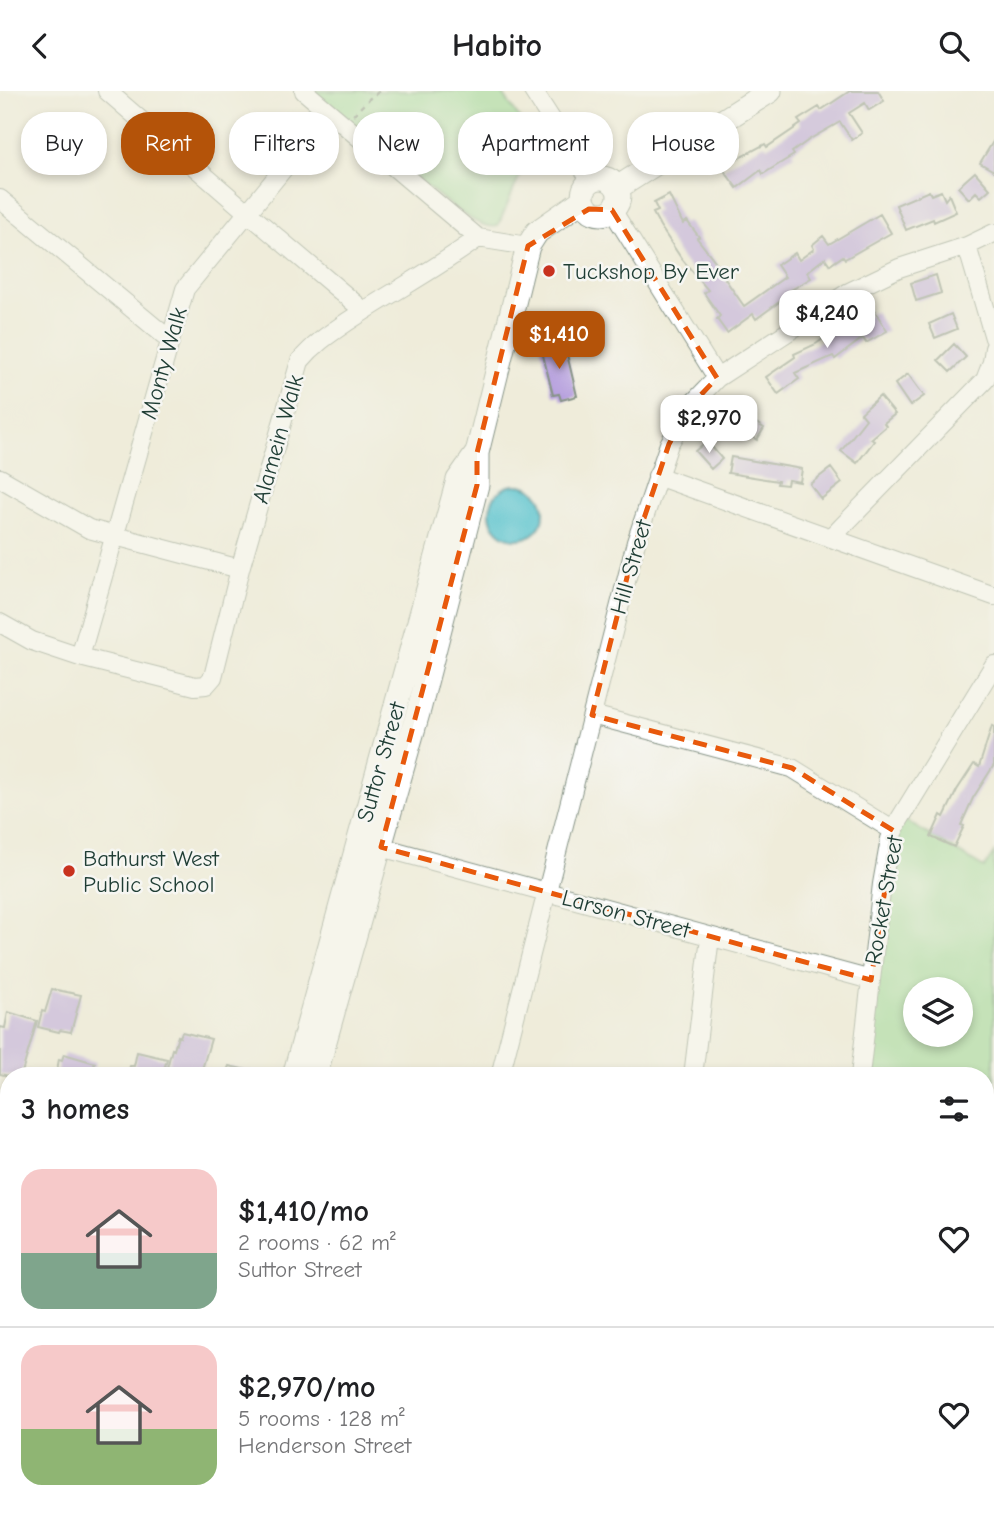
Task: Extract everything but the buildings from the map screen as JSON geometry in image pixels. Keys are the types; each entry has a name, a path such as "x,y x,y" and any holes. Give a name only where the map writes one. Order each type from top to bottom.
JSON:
{"main road":[{"path":"588,197 593,212 603,214 614,199 770,91"},
{"path":"528,246 537,232 588,197 596,179 608,180 614,199"},
{"name":"Suttor Street","path":"319,1067 420,706 477,485 477,453 528,246"},
{"name":"Suttor Street","path":"296,1067 458,479 477,453"}],"street":[{"path":"107,91 364,311"},
{"path":"304,91 328,112"},
{"path":"533,91 546,112"},
{"path":"339,122 478,238 528,246"},
{"name":"Monty Walk","path":"80,657 185,289 284,175"},
{"path":"578,175 588,197"},
{"path":"0,199 170,340"},
{"path":"614,199 717,378"},
{"name":"Hill Street","path":"502,1067 636,542 669,444 692,404 717,378 849,292 899,268 967,246 994,233"},
{"name":"Alamein Walk","path":"80,657 195,686 206,685 213,677 240,569 300,361 312,346 478,238"},
{"path":"967,246 994,338"},
{"path":"831,538 985,380 994,348"},
{"path":"657,476 994,596"},
{"path":"0,478 89,529 240,569"},
{"path":"0,623 32,641 80,657"},
{"name":"Rocket Street","path":"861,1067 888,848 894,831 994,666"},
{"path":"592,715 792,768 894,831"},
{"name":"Larson Street","path":"381,847 871,980"},
{"path":"694,1067 710,937"}],"path":[{"path":"339,117 380,91"}],"highlighted area":[{"path":"589,209 612,210 717,378 692,404 669,444 636,542 592,715 792,768 894,831 871,980 381,847 477,485 477,453 528,246"}],"green space":[{"path":"309,91 501,91 515,112 458,112 458,175 520,175 498,226 486,226 467,216 413,175 444,175 444,112 353,112 353,127 339,115 339,112 335,112"},
{"path":"901,818 984,868 994,853 994,1067 861,1067"}],"water":[{"path":"522,485 532,489 540,497 544,512 540,527 532,535 512,539 502,535 494,527 490,507 494,497 502,489"}],"place":[{"name":"Tuckshop By Ever","path":"549,271"},
{"name":"Bathurst West Public School","path":"69,871"}]}
